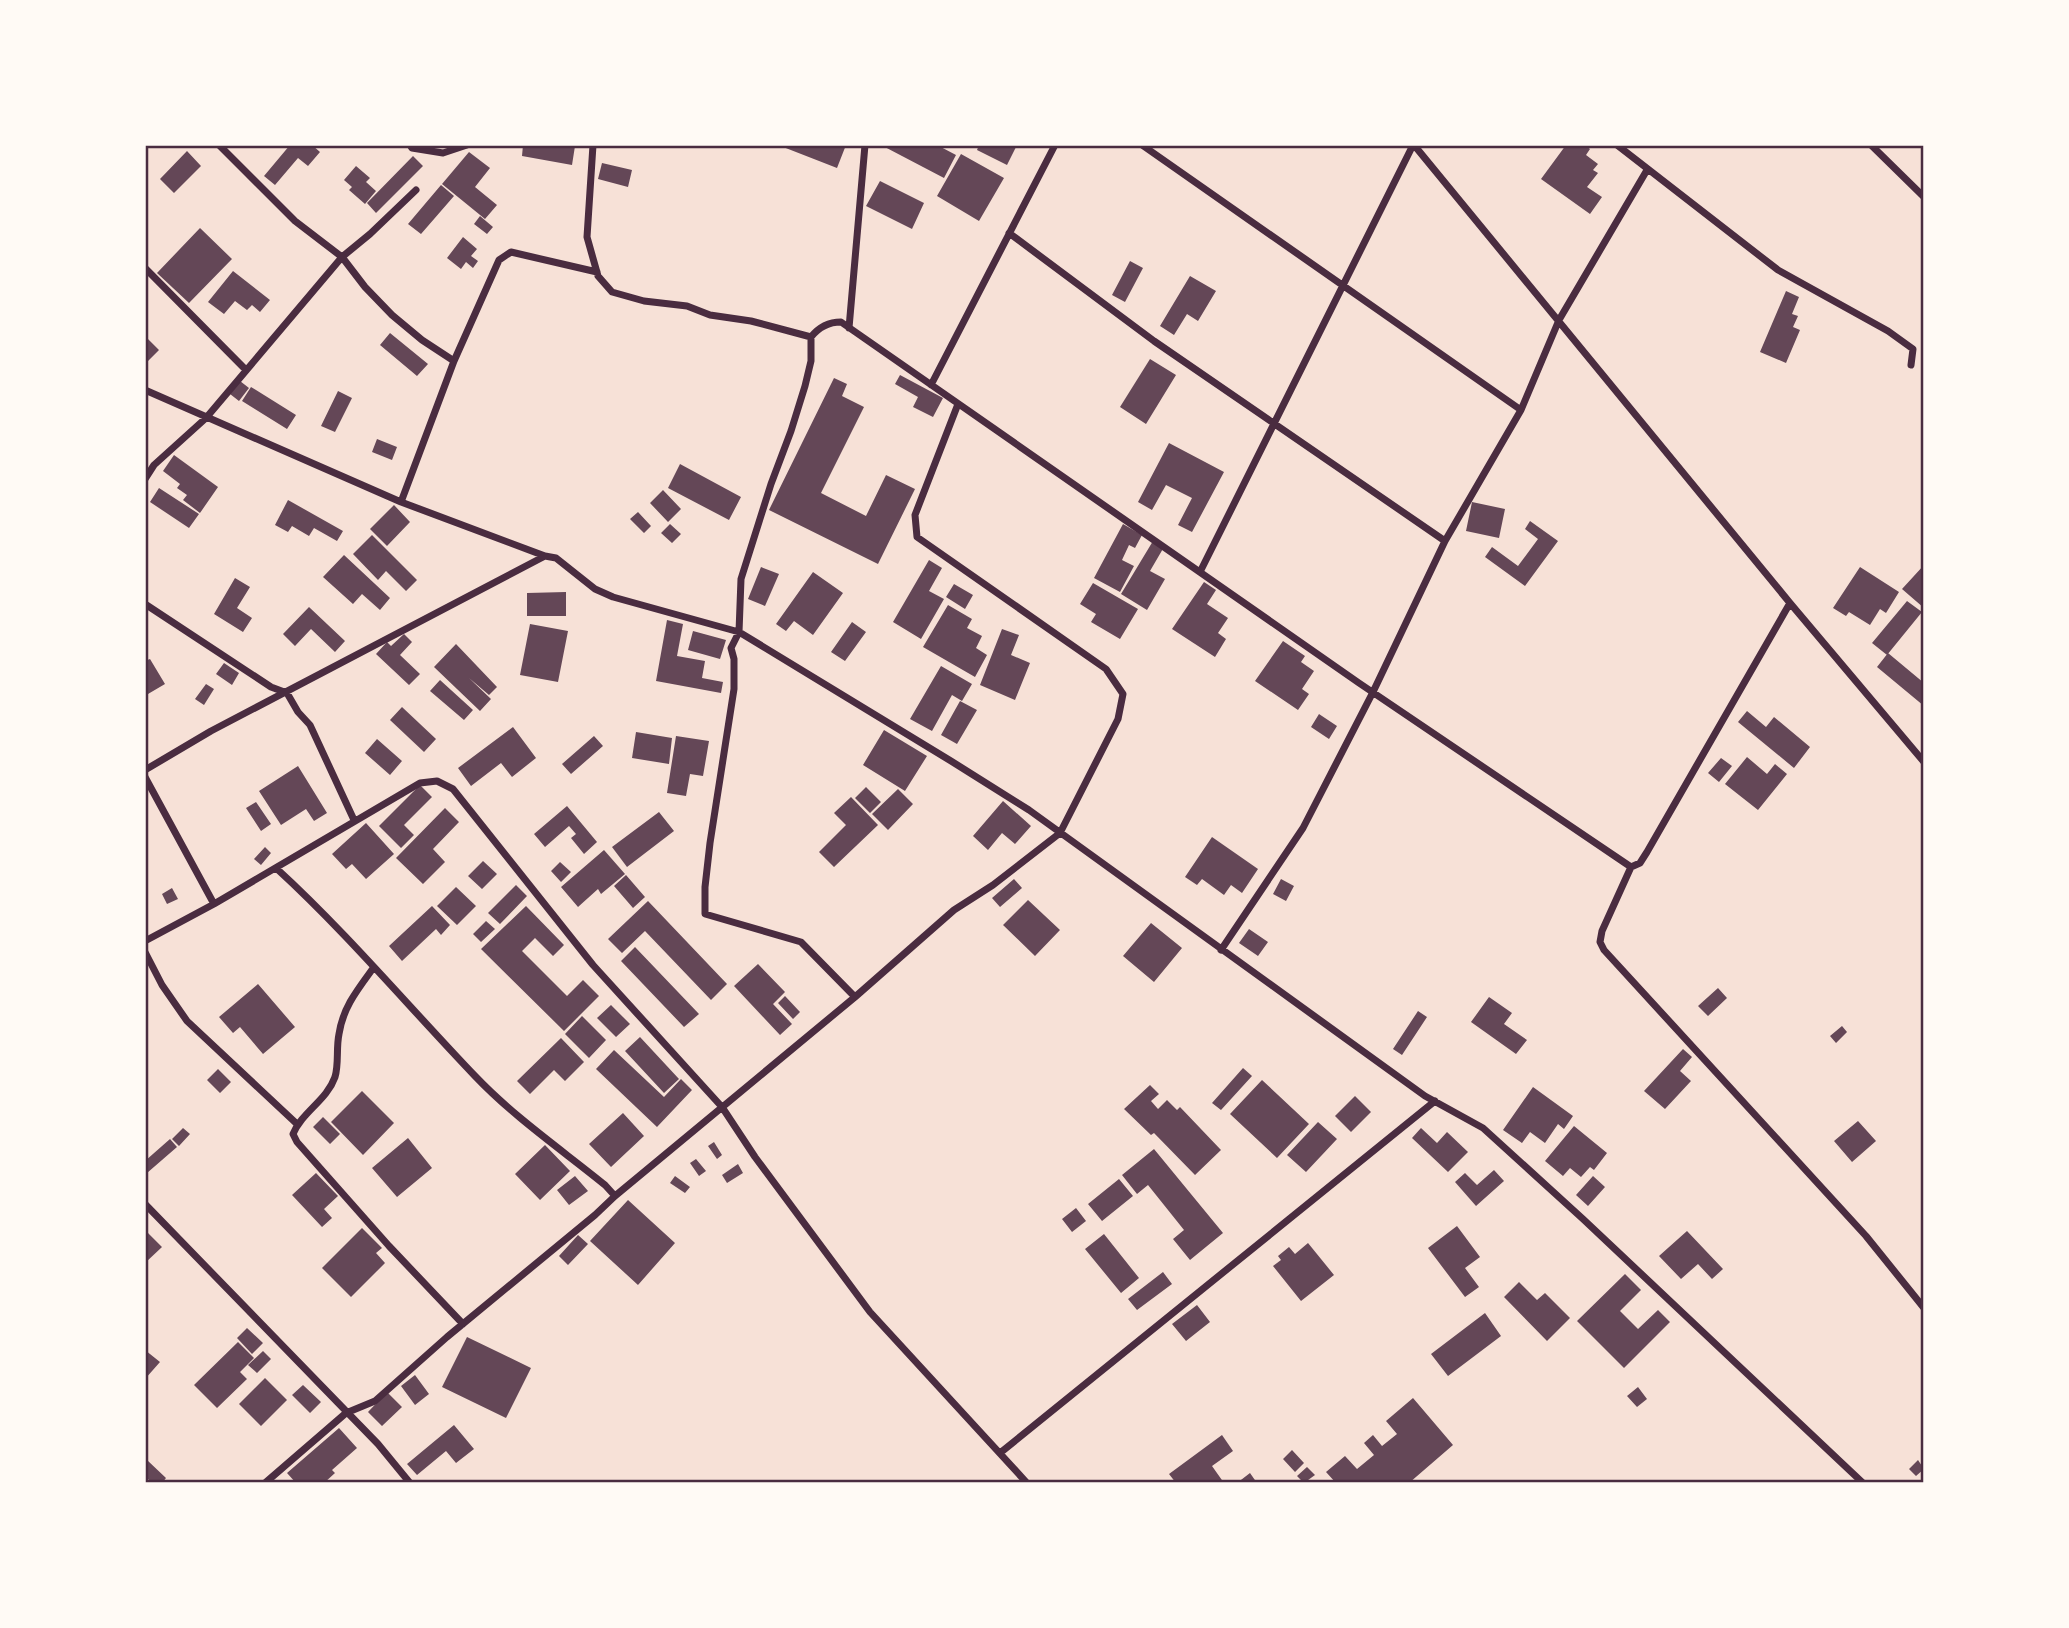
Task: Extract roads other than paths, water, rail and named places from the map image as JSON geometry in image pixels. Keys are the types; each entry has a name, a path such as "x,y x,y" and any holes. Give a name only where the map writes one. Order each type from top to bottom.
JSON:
{"street":[{"path":"219,145 295,221 342,257 365,287 392,315 422,340 454,361"},
{"path":"410,145 412,148 443,153 467,145"},
{"path":"593,145 587,237 597,271 612,292 644,301 687,306 709,315 751,321 811,337"},
{"path":"849,328 865,145"},
{"path":"931,385 1055,145"},
{"path":"1142,145 1521,410"},
{"path":"1200,572 1413,145 1924,762"},
{"path":"1617,145 1778,270 1888,331 1913,349 1910,365"},
{"path":"1871,145 1924,197"},
{"path":"1221,950 1303,828 1373,692 1445,541 1521,410 1559,320 1647,170"},
{"path":"145,479 154,465 206,418 342,257 370,234 410,192 416,190"},
{"path":"1009,233 1154,341 1445,541"},
{"path":"401,502 454,361 499,260 511,252 597,271"},
{"path":"145,268 246,370"},
{"path":"855,997 802,942 705,914 705,887 734,689 732,648 738,632 741,579 805,386 811,361 811,337 817,329 834,322 841,322 1373,692 1631,867"},
{"path":"145,390 401,502 556,558 595,589 613,597 738,632 1018,803 1434,1101 1483,1128 1863,1483"},
{"path":"265,1483 346,1413 375,1401 615,1196 855,997 954,909 993,885 1060,833 1118,719 1123,694 1106,669 917,537 915,515 958,404"},
{"path":"145,770 211,731 545,556"},
{"path":"1790,603 1647,852 1640,863 1631,867 1602,931 1600,942 1604,950 1866,1236 1924,1308"},
{"path":"145,604 271,687 287,693 298,712 310,725 354,820"},
{"path":"145,777 214,904"},
{"path":"145,941 214,904 420,783 438,781 453,789 593,965 722,1107 755,1157 870,1312 1027,1483"},
{"path":"276,868 303,893 475,1076 615,1196"},
{"path":"145,952 162,985 187,1021 297,1124"},
{"path":"373,967 346,1005 339,1033 335,1077 325,1094 297,1124 293,1134 297,1142 389,1246 463,1324"},
{"path":"1000,1453 1434,1101"},
{"path":"145,1204 378,1444 410,1483"}]}
